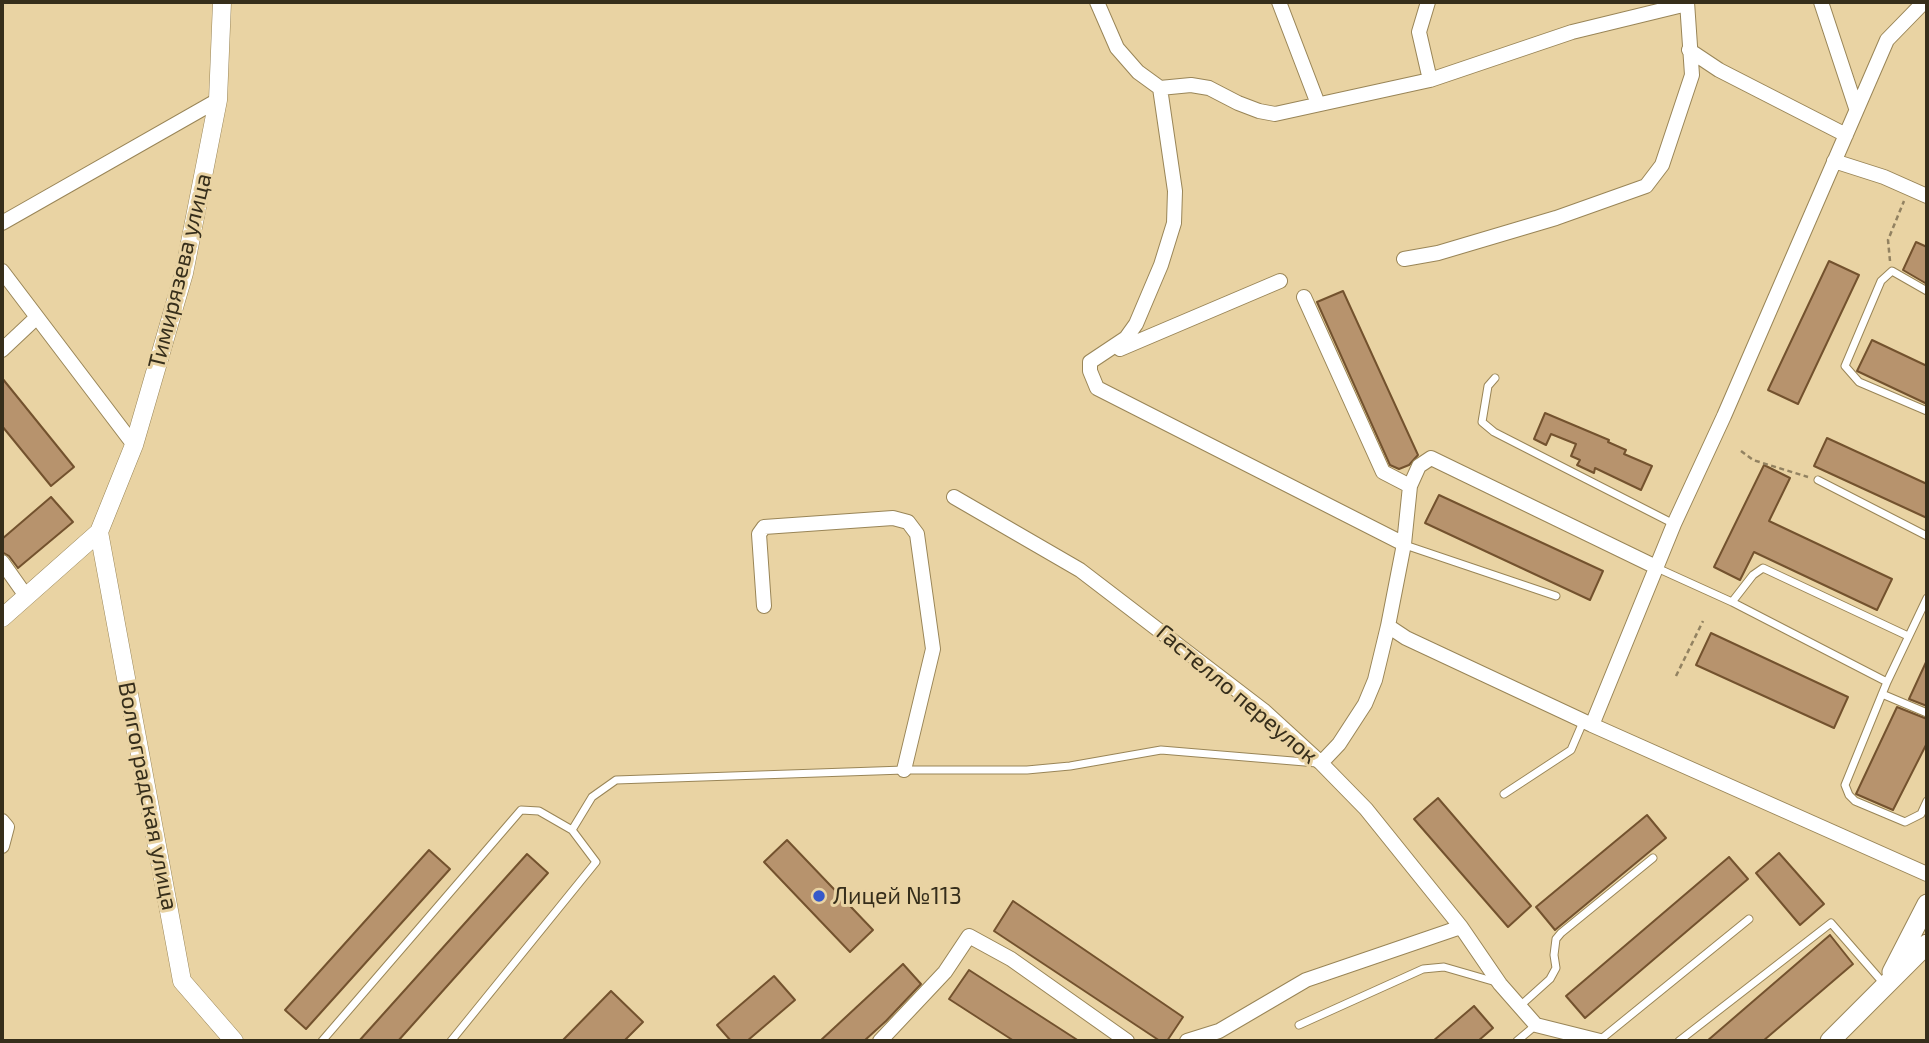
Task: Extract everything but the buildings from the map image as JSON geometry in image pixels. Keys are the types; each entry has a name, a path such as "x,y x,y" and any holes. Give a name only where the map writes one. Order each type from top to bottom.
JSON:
{"main road":[{"path":"1886,985 1927,904"},
{"path":"1830,1041 1927,944"}],"street":[{"name":"Тимирязева улица","path":"99,532 134,444 184,273 218,100 222,2"},
{"path":"1097,2 1116,48 1138,72 1160,88 1191,85 1209,88 1259,111 1275,114 1430,80 1572,32 1687,3 1692,75 1662,165 1646,186 1556,218 1438,253 1404,259"},
{"path":"1279,2 1318,104"},
{"path":"1428,2 1419,32 1430,80"},
{"path":"1821,2 1856,108"},
{"path":"1587,724 1887,40 1924,2"},
{"path":"1689,50 1719,70 1846,135"},
{"path":"1090,362 1126,338 1136,324 1161,265 1174,223 1175,191 1160,88"},
{"path":"2,223 218,100"},
{"path":"1834,161 1927,196"},
{"path":"2,271 134,444"},
{"path":"1090,362 1280,281"},
{"path":"1304,297 1383,472 1410,486"},
{"path":"2,350 36,318"},
{"path":"1090,362 1090,371 1097,388 1404,544"},
{"path":"1321,763 1339,744 1365,704 1374,681 1404,544 1410,486 1419,466 1431,458 1656,567"},
{"name":"Гастелло переулок","path":"954,497 1080,570 1233,685 1321,763 1366,809 1461,927 1500,984 1536,1025"},
{"path":"764,606 760,534 764,527 893,518 908,522 917,534 933,649 904,770"},
{"path":"2,618 99,532"},
{"name":"Волгоградская улица","path":"99,532 183,981 234,1041"},
{"path":"2,562 26,597"},
{"path":"1388,626 1406,638 1587,724 1927,874"},
{"path":"2,821 7,827 2,846"},
{"path":"1187,1041 1224,1036 1306,980 1461,927"},
{"path":"880,1041 945,972 970,936 1011,959 1127,1041"},
{"path":"1536,1025 1599,1041"}],"lane":[{"path":"1927,291 1892,271 1881,281 1845,366 1859,382 1927,411"},
{"path":"1495,378 1488,386 1482,422 1494,432 1674,524"},
{"path":"1818,480 1927,536"},
{"path":"1404,544 1556,596"},
{"path":"1656,567 1732,602 1887,682"},
{"path":"1732,602 1753,575 1763,568 1908,636"},
{"path":"1927,598 1887,682 1845,785 1855,801 1905,822 1921,814 1927,801"},
{"path":"1882,694 1927,713"},
{"path":"1504,794 1571,750 1587,724"},
{"path":"572,830 592,797 615,780 904,770 1027,770 1070,766 1161,750 1321,763"},
{"path":"322,1041 521,810 539,811 572,830 596,862 451,1041"},
{"path":"1519,1006 1550,979 1556,968 1556,939 1561,933 1653,858"},
{"path":"1599,1041 1749,919"},
{"path":"1679,1041 1830,923 1886,985"},
{"path":"1299,1025 1423,969 1444,967 1500,984"},
{"path":"1517,1041 1536,1025"}],"path":[{"path":"1892,271 1888,240 1911,189"},
{"path":"1741,451 1753,460 1818,480"},
{"path":"1676,676 1703,621"}],"place":[{"name":"Лицей №113","path":"819,896"}]}
